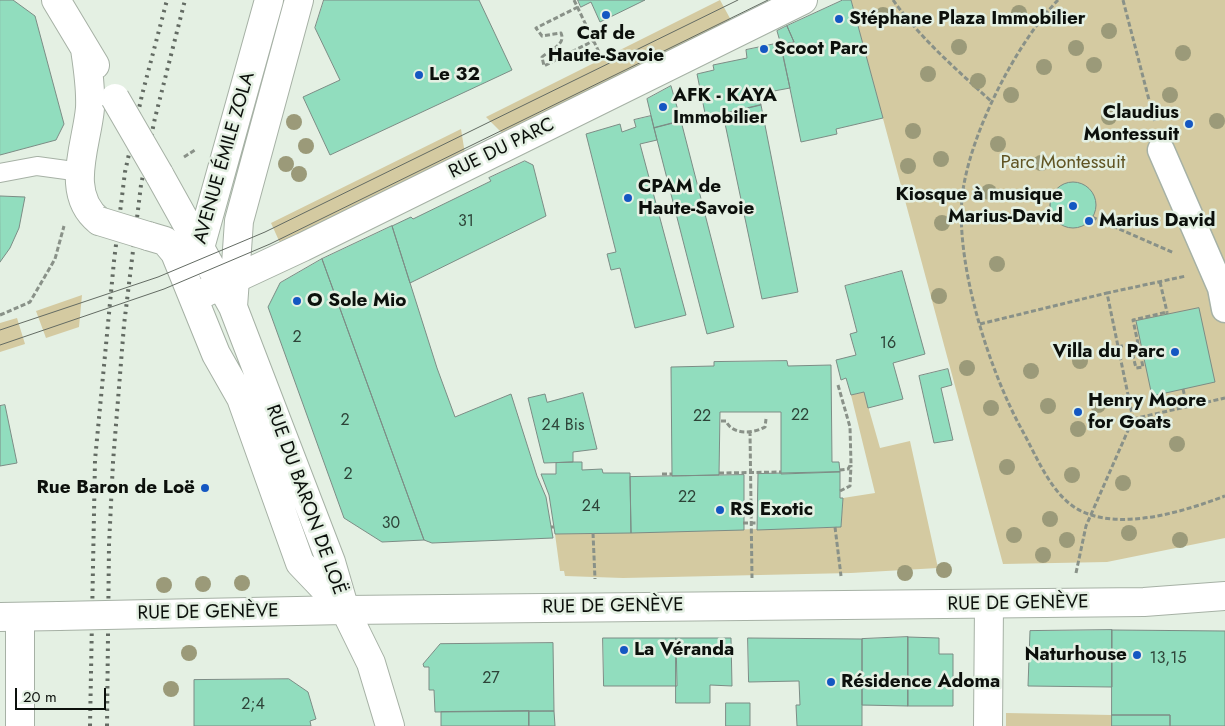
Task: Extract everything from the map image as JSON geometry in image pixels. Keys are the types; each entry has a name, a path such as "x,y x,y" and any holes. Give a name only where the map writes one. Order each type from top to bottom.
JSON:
{"street":[{"path":"56,0 165,183 200,246 218,297"},
{"name":"AVENUE ÉMILE ZOLA","path":"200,246 270,0"},
{"name":"AVENUE ÉMILE ZOLA","path":"218,297 300,0"},
{"name":"RUE DU PARC","path":"218,297 803,0"},
{"path":"85,50 90,93 88,123 79,186 81,199 90,214 99,221 162,239 218,297"},
{"path":"88,123 116,100"},
{"path":"1162,150 1219,261 1225,309"},
{"path":"165,183 186,196 206,190 220,176"},
{"name":"RUE DU BARON DE LOË","path":"218,297 331,562 345,610 371,663 390,726"},
{"name":"RUE DE GENÈVE","path":"10,617 345,610 1144,602 1225,596"},
{"path":"988,726 989,604"},
{"path":"10,617 20,726"}],"lane":[{"path":"0,173 38,166 81,172"}],"path":[{"path":"574,0 599,52"},
{"path":"893,0 910,23 937,52 992,102"},
{"path":"1058,0 1024,42 992,102 970,160 962,199 962,228 969,280 980,324 1002,390 1052,485 1073,506 1091,514 1121,518 1147,518 1225,496"},
{"path":"1123,0 1162,150"},
{"path":"578,7 536,28 542,36 561,32 563,37 561,43 542,57 544,66 594,41"},
{"path":"1092,217 1219,261"},
{"path":"0,315 30,302 55,259 65,220"},
{"path":"980,324 1160,282 1219,261"},
{"path":"1118,347 1130,344 1136,368 1143,366 1133,320 1167,313 1160,282"},
{"path":"1070,603 1083,538 1091,514 1133,418 1107,293"},
{"path":"838,384 850,427 851,464 851,483 849,487 840,491"},
{"path":"1183,389 1187,406"},
{"path":"1133,418 1225,398"},
{"path":"721,421 726,421 735,430 750,431 765,427 766,419"},
{"path":"750,431 752,606"},
{"path":"840,470 848,469 851,464"},
{"path":"719,473 781,472"},
{"path":"662,474 672,474"},
{"path":"744,523 758,523"},
{"path":"835,527 844,605"},
{"path":"593,533 596,608"}],"green space":[{"path":"720,0 732,22 504,135 486,117"},
{"name":"Parc Montessuit","path":"851,0 1225,0 1225,538 1107,562 1003,564"},
{"path":"461,129 465,154 280,243 271,223"},
{"path":"82,295 79,327 46,338 36,311"},
{"path":"17,318 25,344 0,352 0,323"},
{"path":"864,392 880,448 910,441 938,568 851,573 623,578 565,576 564,571 560,571 555,534 841,527 843,498 875,493 851,395"},
{"path":"1006,713 1112,715 1112,726 1006,726"}],"building":[{"path":"0,0 13,0 35,16 64,124 56,140 0,155"},
{"name":"Le 32","path":"324,0 479,0 512,70 330,155 303,97 340,80 315,28"},
{"name":"Caf de Haute-Savoie","path":"578,0 645,0 600,22 591,2 581,7"},
{"path":"843,0 851,0 883,118 836,129 837,134 801,142 781,45 794,42 787,26"},
{"path":"787,26 794,42 781,45 777,31"},
{"path":"780,43 790,88 758,94 761,105 706,118 697,74 714,70 713,65 747,58 746,50"},
{"name":"AFK - KAYA Immobilier","path":"671,86 681,121 654,128 647,99"},
{"path":"761,105 798,292 762,299 723,114"},
{"name":"CPAM de Haute-Savoie","path":"651,116 657,140 640,144 686,315 635,328 620,268 611,270 607,254 616,252 586,134 620,124 622,132 636,127 634,120"},
{"path":"681,121 734,327 707,334 654,128"},
{"path":"525,161 533,165 546,216 410,283 392,226 411,217 413,219 491,181 489,178"},
{"name":"Kiosque à musique Marius-David","path":"1073,182 1086,186 1092,192 1096,205 1092,218 1086,224 1073,228 1060,224 1054,218 1050,205 1054,192 1060,186"},
{"path":"0,196 25,197 19,228 10,248 0,262"},
{"path":"392,226 437,368 455,417 511,394 537,476 546,497 553,538 432,543 424,540 322,259"},
{"path":"322,259 424,540 382,542 344,518 268,307 280,283"},
{"path":"902,271 925,354 893,363 903,399 868,408 864,392 851,395 846,378 841,380 836,360 856,355 850,334 857,332 845,286"},
{"name":"Villa du Parc","path":"1199,308 1215,382 1152,396 1136,321"},
{"path":"787,361 788,366 831,365 832,462 839,462 840,472 781,474 781,412 720,412 719,475 672,476 671,367 714,366 714,362"},
{"path":"948,369 952,385 941,388 953,440 934,443 919,376"},
{"path":"583,393 597,449 573,452 573,462 544,463 528,398 545,394 547,402"},
{"path":"5,405 17,463 0,466 0,406"},
{"path":"582,462 582,470 602,469 603,473 630,473 631,533 555,534 549,495 541,474 556,474 556,463"},
{"path":"840,472 840,498 843,498 841,527 757,530 758,474"},
{"path":"744,475 744,530 631,533 630,477"},
{"path":"1112,630 1112,687 1028,686 1030,631"},
{"path":"1112,630 1225,631 1225,726 1170,726 1170,715 1112,715"},
{"path":"908,637 939,638 939,654 953,654 953,706 908,706"},
{"path":"908,637 908,706 862,705 862,639"},
{"path":"603,638 676,638 677,686 604,686"},
{"path":"676,638 731,638 732,686 710,685 710,703 676,703"},
{"name":"Résidence Adoma","path":"748,638 862,639 862,726 797,726 796,705 800,705 799,681 749,682"},
{"path":"553,643 554,711 435,712 434,690 429,690 429,667 424,667 423,664 440,644"},
{"path":"289,679 308,692 316,719 310,721 311,726 194,726 194,680"},
{"path":"726,703 750,703 750,726 726,726"},
{"path":"529,711 554,711 555,726 529,726"},
{"path":"529,711 529,726 441,726 441,712"},
{"path":"1112,715 1170,715 1170,726 1112,726"}],"tram line":[{"path":"0,330 158,277 265,232 738,0"},
{"path":"0,345 164,289 270,244 768,0"}],"railway":[{"path":"90,726 95,460 114,261 125,172 142,95 167,0"},
{"path":"107,726 109,545 113,462 124,325 141,185 155,118 185,0"}],"place":[{"name":"Caf de Haute-Savoie","path":"606,15"},
{"name":"Stéphane Plaza Immobilier","path":"839,19"},
{"name":"Scoot Parc","path":"764,49"},
{"name":"Le 32","path":"419,75"},
{"name":"AFK - KAYA Immobilier","path":"663,107"},
{"name":"Claudius Montessuit","path":"1189,124"},
{"name":"CPAM de Haute-Savoie","path":"628,198"},
{"name":"Kiosque à musique Marius-David","path":"1073,206"},
{"name":"Marius David","path":"1089,221"},
{"name":"O Sole Mio","path":"297,301"},
{"name":"Villa du Parc","path":"1175,352"},
{"name":"Henry Moore for Goats","path":"1078,412"},
{"name":"Rue Baron de Loë","path":"205,488"},
{"name":"RS Exotic","path":"720,510"},
{"name":"La Véranda","path":"624,650"},
{"name":"Naturhouse","path":"1137,655"},
{"name":"Résidence Adoma","path":"831,682"}]}
